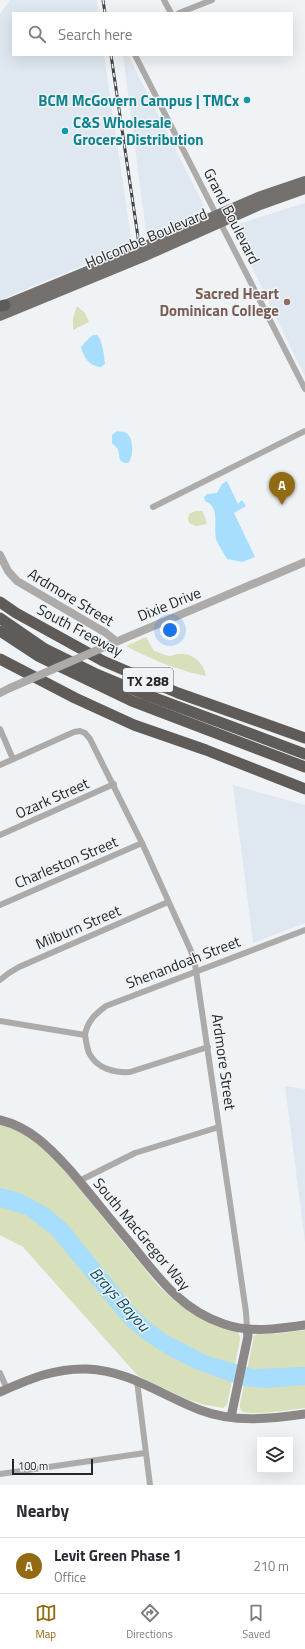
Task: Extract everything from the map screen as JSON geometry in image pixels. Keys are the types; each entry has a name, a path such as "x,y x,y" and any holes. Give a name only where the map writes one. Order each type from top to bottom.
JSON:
{"highway":[{"name":"South Freeway","path":"0,602 16,613 103,661 178,693 305,738"},
{"path":"0,618 45,649 94,673 144,694 305,754"},
{"path":"0,630 38,656 132,701 305,767"},
{"path":"0,659 75,698 134,725 206,750 305,789"},
{"path":"256,770 305,794"}],"main road":[{"name":"Holcombe Boulevard","path":"0,316 83,282 219,219 258,197 305,181"},
{"name":"Holcombe Boulevard","path":"2,306 219,219 305,189"},
{"name":"South MacGregor Way","path":"0,1120 18,1126 36,1136 48,1146 173,1294 192,1309 207,1318 225,1325 247,1329 283,1328 305,1325"},
{"name":"Ardmore Street","path":"231,1417 248,1336 247,1329"},
{"path":"3,1390 50,1372 75,1369 106,1372 137,1381 202,1411 231,1417 263,1419 305,1414"}],"street":[{"path":"164,0 170,12"},
{"path":"182,12 212,0"},
{"name":"Grand Boulevard","path":"136,56 187,159 198,175 305,389"},
{"path":"153,507 305,431"},
{"name":"Ardmore Street","path":"0,555 8,571 17,581 106,633 114,642"},
{"name":"Dixie Drive","path":"0,693 114,642 305,562"},
{"path":"0,729 13,759 0,765"},
{"name":"Ardmore Street","path":"13,759 74,732 80,731 85,733 90,739 114,784 193,956 208,1047 247,1329"},
{"name":"Ozark Street","path":"0,834 114,784"},
{"name":"Charleston Street","path":"0,905 142,843"},
{"name":"Milburn Street","path":"0,980 19,967 168,902"},
{"name":"Shenandoah Street","path":"84,1035 86,1025 106,1006 305,930"},
{"path":"0,1022 84,1035 90,1054 101,1065 110,1071 120,1073 130,1072 208,1047"},
{"path":"79,1181 135,1153 219,1127"},
{"path":"0,1373 3,1390"},
{"path":"137,1381 150,1485"},
{"path":"0,1474 145,1453"}],"shaded area":[{"path":"10,0 97,0 98,12 12,12 12,56 104,56 132,245 0,300 0,14"},
{"path":"123,56 129,56 207,212 147,240"},
{"name":"Sacred Heart Dominican College","path":"305,203 305,377 232,226"},
{"path":"233,785 305,805 305,923 253,943"},
{"path":"285,1086 305,1089 305,1242"}],"green space":[{"path":"77,306 85,313 89,322 73,330 73,318"},
{"path":"195,511 202,511 207,524 196,526 189,523 189,514"},
{"path":"146,637 154,651 169,656 183,654 196,659 203,667 206,676 164,664 126,646"},
{"path":"0,1124 24,1133 51,1154 157,1284 175,1301 193,1314 237,1331 240,1336 240,1341 227,1405 223,1408 205,1405 189,1400 138,1376 23,1247 0,1235"},
{"path":"305,1330 305,1408 262,1413 246,1413 242,1411 240,1402 254,1336 257,1334 275,1334"}],"water":[{"path":"93,335 97,335 99,338 104,352 105,364 101,367 97,367 88,361 83,354 81,347"},
{"path":"117,431 125,432 131,439 132,452 128,463 124,463 120,460 118,449 112,443 112,435"},
{"path":"227,481 238,504 242,500 246,506 234,513 255,557 242,562 227,559 216,539 215,512 210,504 205,501 204,497 207,494 217,493 222,484"},
{"name":"Brays Bayou","path":"0,1188 20,1193 48,1208 68,1225 130,1303 147,1320 167,1335 208,1356 254,1369 305,1367 305,1385 267,1388 242,1386 195,1369 169,1356 144,1340 126,1325 52,1235 26,1215 0,1207"}],"railway":[{"path":"103,0 105,12"},
{"path":"111,56 139,244"}],"place":[{"name":"BCM McGovern Campus | TMCx","path":"247,100"},
{"name":"C&S Wholesale Grocers Distribution","path":"65,131"},
{"name":"Sacred Heart Dominican College","path":"287,302"},
{"name":"Levit Green Phase 1","path":"282,505"}]}
